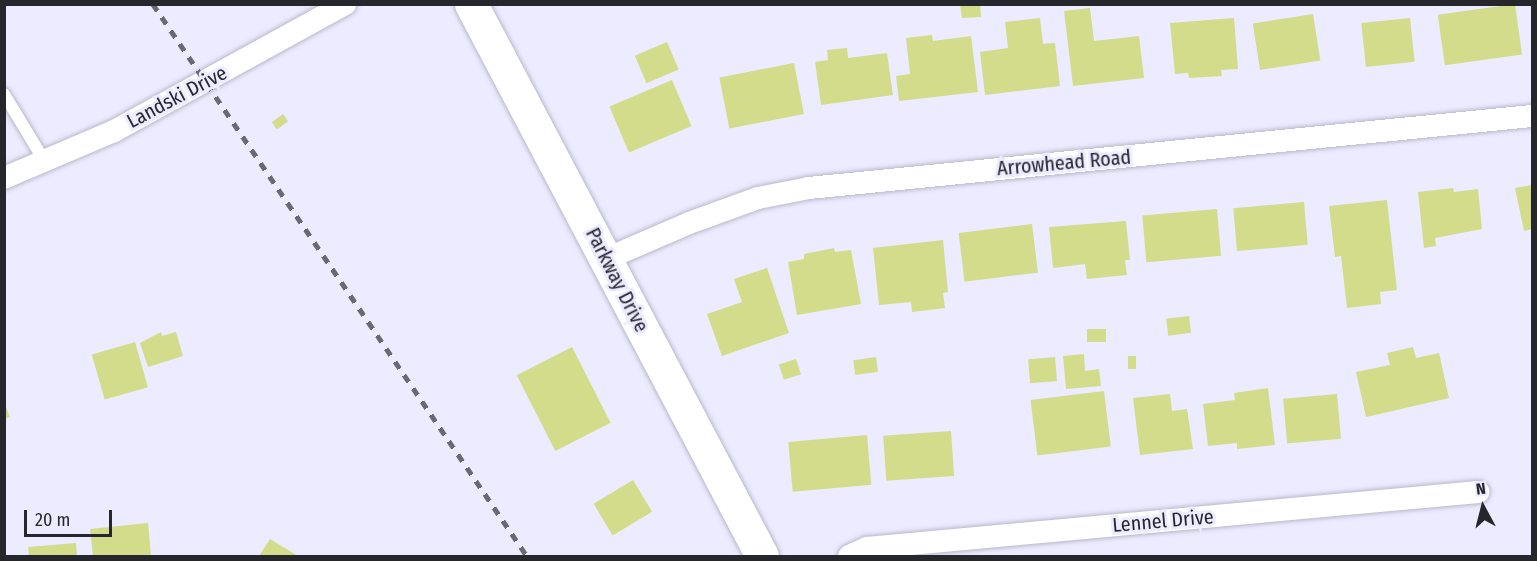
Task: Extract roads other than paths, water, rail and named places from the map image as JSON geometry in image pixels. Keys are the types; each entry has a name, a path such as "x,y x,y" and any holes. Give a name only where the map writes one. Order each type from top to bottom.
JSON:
{"street":[{"name":"Landski Drive","path":"4,178 114,131 345,4"},
{"name":"Parkway Drive","path":"471,4 762,556"},
{"name":"Arrowhead Road","path":"606,259 718,212 808,188 1533,116"},
{"name":"Lennel Drive","path":"849,556 867,548 1478,492"}],"lane":[{"path":"4,94 45,162"}],"railway":[{"path":"153,4 527,556"}]}
